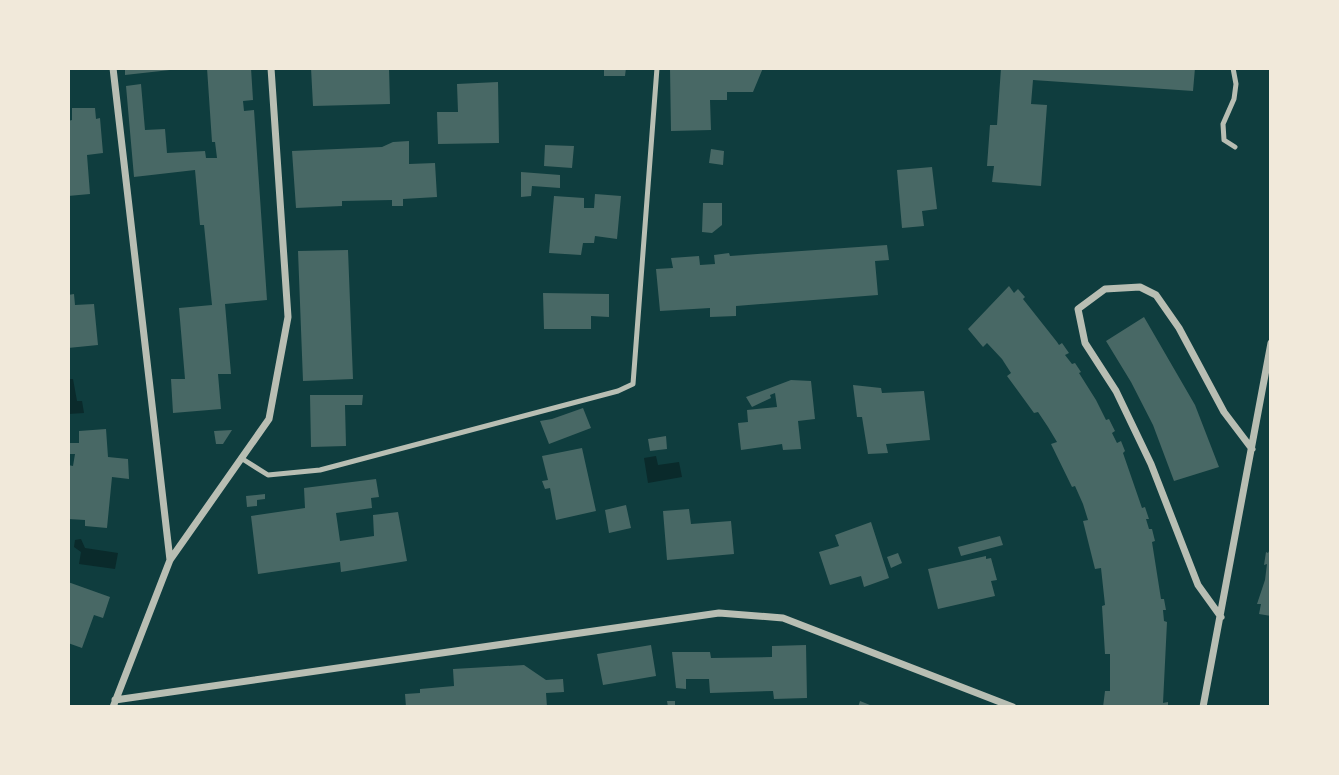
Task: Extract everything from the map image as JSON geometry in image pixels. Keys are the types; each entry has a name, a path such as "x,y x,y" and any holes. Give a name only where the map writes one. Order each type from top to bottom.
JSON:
{"street":[{"path":"114,68 170,560"},
{"path":"271,68 288,317 269,419 170,560 114,703 719,612 783,618 1013,707"},
{"path":"1221,617 1198,585 1151,464 1116,391 1085,343 1078,309 1105,289 1140,287 1156,295 1179,328 1224,412 1252,449"},
{"path":"1205,706 1271,343"}],"lane":[{"path":"241,458 268,475 320,470 618,391 634,384 657,68"},
{"path":"1233,68 1236,84 1234,99 1223,124 1224,139 1235,147"}],"water":[{"path":"68,379 73,379 77,401 82,401 84,413 68,414"},
{"path":"656,456 658,465 679,462 682,477 648,483 644,458"},
{"path":"81,539 85,548 118,553 115,569 79,564 81,552 74,547 75,540"}],"building":[{"path":"125,68 170,68 170,70 125,75"},
{"path":"207,68 251,68 253,100 243,101 244,111 254,110 267,300 225,304 231,374 218,374 221,409 173,413 171,379 185,379 179,308 212,305 204,225 200,225 195,170 134,177 126,86 141,84 145,130 165,129 167,153 205,151 206,158 217,158 215,142 212,142"},
{"path":"311,68 389,68 390,104 313,106"},
{"path":"604,68 626,68 625,76 604,76"},
{"path":"670,68 763,68 753,92 727,92 727,100 710,100 711,130 671,131"},
{"path":"1001,68 1195,68 1193,91 1033,80 1031,104 1047,105 1041,186 992,182 994,166 987,166 990,125 997,125"},
{"path":"498,82 499,143 438,144 437,112 458,112 457,84"},
{"path":"72,108 95,108 96,119 100,118 103,153 87,155 90,194 68,196 68,121 72,120"},
{"path":"409,141 409,164 435,163 437,197 403,199 403,206 392,206 392,200 342,201 342,206 296,208 292,151 382,147 393,142"},
{"path":"545,145 574,146 572,168 544,166"},
{"path":"711,149 724,151 723,165 709,163"},
{"path":"932,167 937,209 922,211 924,226 902,228 897,170"},
{"path":"521,172 560,175 560,188 532,186 531,196 521,197"},
{"path":"595,194 621,196 617,239 595,236 594,243 583,243 581,255 549,253 554,196 584,198 584,208 594,208"},
{"path":"703,203 722,203 722,225 712,233 702,232"},
{"path":"887,245 889,260 875,261 878,295 736,306 736,316 710,317 710,308 660,311 656,269 673,268 671,258 699,256 700,265 715,264 714,255 729,253 730,256"},
{"path":"348,250 353,379 303,381 298,251"},
{"path":"1009,286 1014,293 1018,289 1059,345 1062,343 1069,353 1065,355 1081,372 1079,373 1106,420 1109,419 1117,443 1121,441 1125,451 1123,453 1142,508 1145,507 1149,519 1146,519 1155,541 1152,542 1161,599 1164,599 1166,610 1163,610 1164,621 1167,622 1163,703 1168,702 1168,707 1103,707 1105,691 1110,691 1110,654 1105,654 1102,606 1105,605 1101,568 1095,569 1083,521 1088,520 1083,504 1051,444 1057,442 1048,427 1038,412 1034,413 1007,376 1011,373 1002,359 987,343 983,347 968,329"},
{"path":"543,293 609,294 609,317 591,316 591,329 544,329"},
{"path":"74,294 75,305 94,304 98,345 68,348 68,295"},
{"path":"1144,317 1195,405 1219,467 1174,481 1153,425 1106,341"},
{"path":"791,380 811,381 815,419 798,421 801,449 783,450 782,444 741,450 738,423 748,422 747,410 777,407 775,393 770,395 771,398 752,407 746,397"},
{"path":"853,385 881,388 882,393 924,391 930,440 886,444 888,453 868,454 862,417 857,417"},
{"path":"310,395 363,395 362,405 345,405 346,446 311,447"},
{"path":"583,408 591,428 549,444 540,421"},
{"path":"106,429 108,457 128,459 129,479 112,477 107,528 85,526 85,520 68,519 68,465 73,466 75,454 68,454 68,443 79,443 79,431"},
{"path":"232,430 223,444 216,444 214,431"},
{"path":"666,436 667,449 650,451 648,439"},
{"path":"582,448 596,511 556,520 550,488 545,489 542,481 548,480 542,456"},
{"path":"376,479 379,497 371,498 372,508 336,513 340,541 374,536 373,515 398,512 407,561 341,572 340,562 258,574 251,516 305,508 304,488"},
{"path":"265,494 265,499 257,500 257,506 247,507 246,496"},
{"path":"626,505 631,528 609,533 605,510"},
{"path":"689,509 691,524 731,521 734,554 667,560 663,511"},
{"path":"871,522 889,578 864,587 861,576 830,585 819,552 839,546 835,535"},
{"path":"1000,536 1003,545 961,556 958,547"},
{"path":"1271,547 1271,616 1259,614 1261,604 1257,604 1265,580 1266,552 1268,553"},
{"path":"898,553 902,563 891,568 887,557"},
{"path":"986,556 986,559 991,558 997,580 991,581 995,596 938,609 928,569"},
{"path":"68,582 110,597 103,618 94,615 82,648 68,643"},
{"path":"651,645 656,676 603,685 597,654"},
{"path":"806,645 807,698 774,699 773,691 710,693 709,679 686,679 686,689 676,688 672,652 710,652 711,658 772,657 772,646"},
{"path":"524,665 546,680 563,679 564,692 546,693 547,707 406,707 405,694 420,693 420,689 454,686 453,669"},
{"path":"667,701 675,701 675,707 668,707"},
{"path":"860,701 875,707 858,707"}]}
